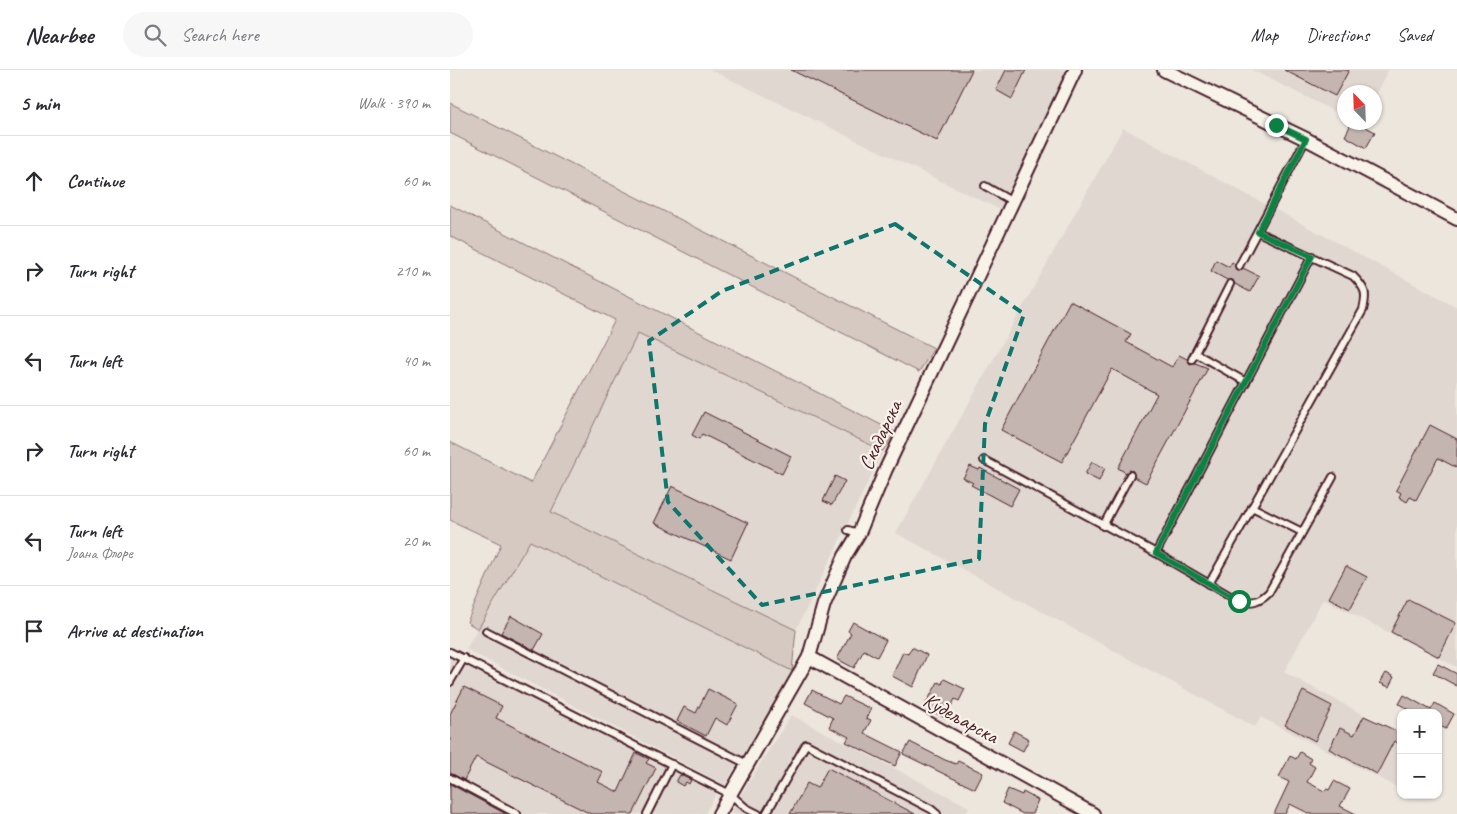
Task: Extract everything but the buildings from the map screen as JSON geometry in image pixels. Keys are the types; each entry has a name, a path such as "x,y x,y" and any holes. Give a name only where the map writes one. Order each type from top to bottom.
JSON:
{"street":[{"name":"Скадарска","path":"719,814 809,657 824,604 846,556 853,532 886,469 1075,70"},
{"path":"1164,70 1306,139 1457,219"},
{"name":"Кудељарска","path":"809,657 1093,814"}],"lane":[{"path":"1239,266 1306,139"},
{"path":"985,186 1013,202"},
{"path":"1209,584 1358,319 1364,305 1364,289 1353,276 1258,232"},
{"path":"1156,553 1312,256"},
{"path":"1230,284 1194,356 1246,382"},
{"path":"984,460 1156,553 1239,601 1252,603 1260,600 1269,592 1333,477"},
{"path":"1103,526 1130,475"},
{"path":"1252,507 1302,532"},
{"path":"486,631 747,764"},
{"path":"450,652 730,794 746,808 758,814"},
{"path":"450,682 464,658"},
{"path":"766,814 806,744 931,809 937,814"},
{"path":"647,814 672,764"},
{"path":"450,778 517,814"}],"highlighted area":[{"path":"895,224 1024,314 985,424 979,559 762,605 668,502 649,341 722,291"}],"shaded area":[{"path":"711,70 1070,70 1003,211"},
{"path":"1252,70 1388,70 1381,85 1337,85 1337,112"},
{"path":"450,103 934,348 919,372 450,133"},
{"path":"1123,128 1457,307 1457,667 1323,599 1284,672 1397,733 1397,787 1261,717 1255,727 896,533"},
{"path":"450,205 895,432 883,451 638,333 551,512 796,630 792,671 530,541 478,629 467,622 501,544 450,520 450,442 531,483 615,320 450,236"},
{"path":"638,333 883,451 796,630 551,512"},
{"path":"530,541 792,671 725,785 466,649"},
{"path":"450,648 719,788 705,814 450,814"},
{"path":"791,715 969,807 966,814 731,814 735,804"}],"route":[{"path":"1239,601 1156,553 1312,256 1258,232 1306,139 1276,125"}]}
